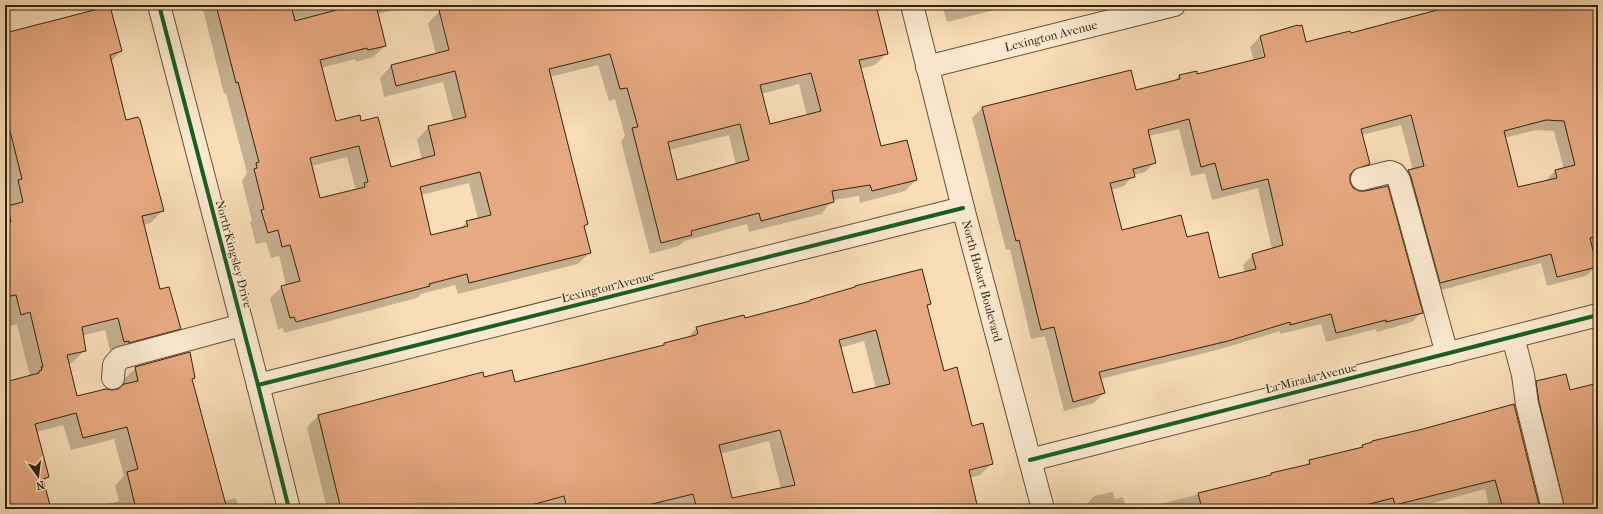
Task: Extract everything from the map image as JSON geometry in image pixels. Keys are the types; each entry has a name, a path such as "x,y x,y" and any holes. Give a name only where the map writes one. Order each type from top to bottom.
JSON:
{"street":[{"name":"North Kingsley Drive","path":"159,5 289,509"},
{"name":"North Hobart Boulevard","path":"912,5 963,208 1043,509"},
{"name":"Lexington Avenue","path":"927,68 1174,5"},
{"path":"1362,179 1390,172 1395,174 1399,180 1448,354"},
{"name":"Lexington Avenue","path":"258,385 963,208"},
{"name":"La Mirada Avenue","path":"1030,460 1598,316"},
{"path":"113,378 114,365 120,358 242,325"},
{"path":"1513,337 1523,375 1527,404 1553,509"}],"building":[{"path":"216,5 291,5 295,21 355,5 376,5 386,46 368,50 367,48 320,60 336,121 360,115 361,121 378,117 391,167 435,155 428,126 466,117 455,71 396,86 391,65 449,50 439,10 459,5 655,5 656,10 664,8 664,10 682,5 876,5 888,54 859,60 881,146 907,140 917,180 872,191 870,185 832,191 834,202 761,221 759,213 691,231 692,235 661,243 632,128 638,127 627,88 620,89 610,54 549,69 588,224 584,226 591,253 469,283 467,274 429,284 430,286 296,322 294,317 290,318 281,286 300,281 290,245 282,247 278,230 268,233 261,210 264,209 254,169 257,168 256,163 259,162 238,82 236,83","holes":["811,73 821,111 770,124 760,85","740,124 749,160 677,180 668,142","359,146 368,182 364,183 365,187 320,198 310,158","480,172 491,215 466,221 468,226 431,235 420,187"]},
{"path":"1456,5 1598,5 1598,236 1590,238 1597,267 1557,277 1551,254 1440,283 1408,170 1424,166 1411,115 1361,129 1370,164 1354,170 1350,175 1350,182 1353,188 1359,191 1388,186 1423,313 1386,322 1386,320 1336,333 1331,314 1290,325 1290,322 1228,341 1099,372 1105,393 1073,402 1054,327 1041,330 1019,240 1016,241 982,107 1131,70 1136,90 1180,79 1179,75 1197,71 1197,74 1265,57 1260,36 1298,25 1302,25 1306,42 1350,31 1351,33","holes":["1189,119 1201,167 1215,163 1222,190 1268,179 1283,245 1252,254 1256,269 1219,278 1208,232 1187,237 1181,215 1122,230 1110,183 1135,177 1133,169 1156,163 1148,130","1546,120 1564,121 1575,165 1555,170 1557,178 1518,187 1504,131"]},
{"path":"110,6 122,51 110,55 126,120 138,117 140,120 164,211 142,216 160,289 169,287 181,329 129,343 129,341 124,342 118,318 82,327 86,351 67,355 77,396 106,389 118,389 124,384 138,381 135,367 190,352 195,378 192,379 227,509 136,509 127,472 138,469 127,427 83,438 76,413 35,424 49,477 43,479 51,509 5,509 5,382 39,373 39,371 42,370 41,367 43,367 30,312 21,315 16,295 5,297 5,222 11,222 7,206 23,202 18,180 22,179 5,111 5,33"},
{"path":"922,269 931,304 927,305 944,371 957,367 972,426 983,423 993,464 969,470 978,509 697,509 693,494 632,509 567,509 564,496 517,509 341,509 318,415 483,372 484,377 512,370 515,382 664,345 664,343 696,335 698,333 696,327 744,315 745,318 810,301 855,286","holes":["876,330 890,384 853,393 839,340","780,430 795,485 732,498 719,445"]},
{"path":"1566,374 1570,390 1598,383 1598,509 1565,509 1539,402 1536,381"},
{"path":"1514,404 1540,509 1503,509 1495,480 1395,505 1393,498 1350,509 1202,509 1198,493 1310,464 1309,460 1363,447 1362,445 1372,441 1423,429"}],"cycle path":[{"path":"159,5 289,509"},
{"path":"258,385 963,208"},
{"path":"1030,460 1598,315"}]}
